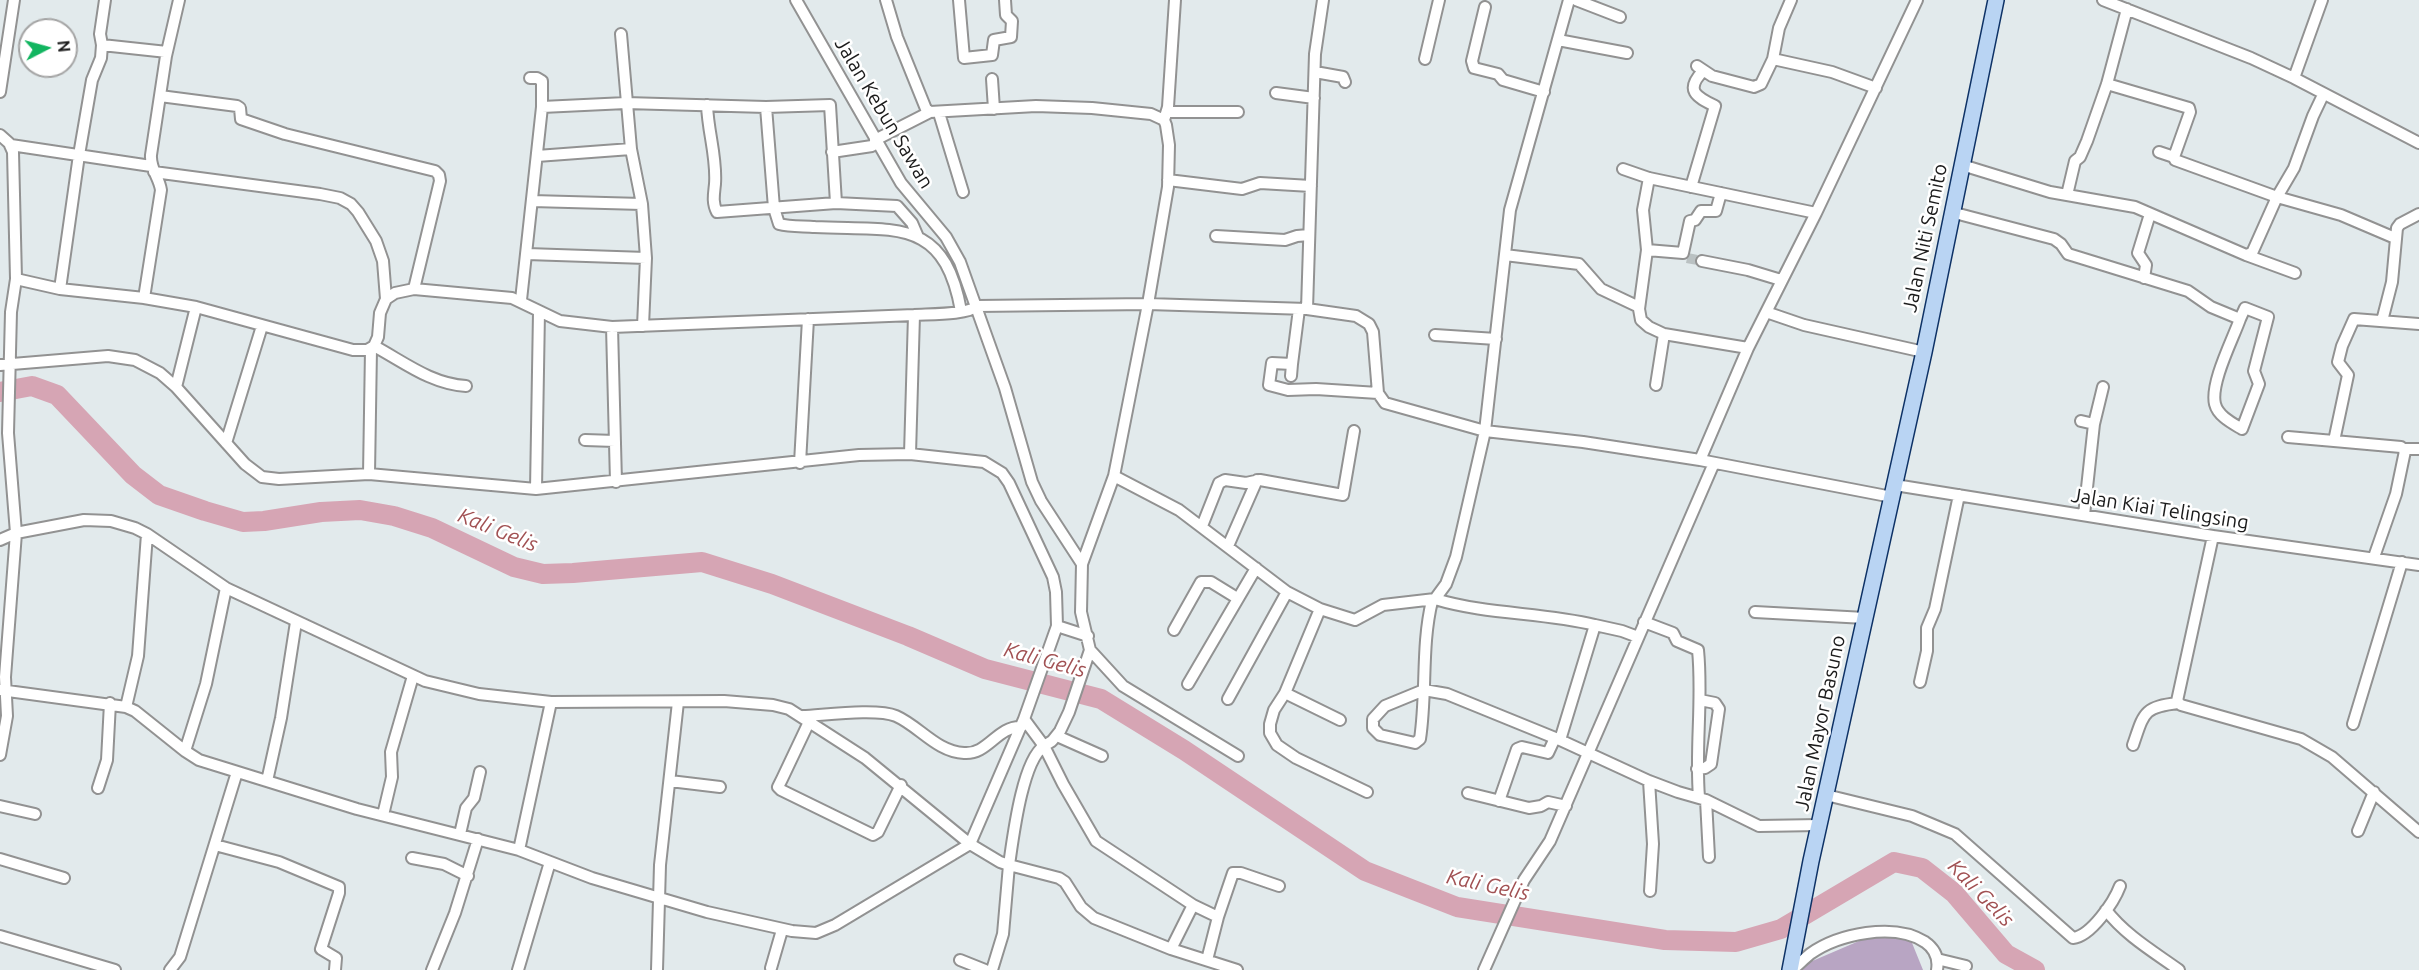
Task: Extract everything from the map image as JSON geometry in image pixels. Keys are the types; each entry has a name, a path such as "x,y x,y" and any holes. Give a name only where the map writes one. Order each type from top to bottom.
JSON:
{"main road":[{"name":"Jalan Niti Semito","path":"1893,491 1924,352 1996,0"},
{"name":"Jalan Mayor Basuno","path":"1791,968 1811,861 1893,491"}],"street":[{"path":"0,92 14,0"},
{"path":"60,289 92,80 101,58 100,34 105,0"},
{"path":"144,298 160,196 160,185 153,169 160,96 179,0"},
{"name":"Jalan Kebun Sawan","path":"796,0 853,97 871,144 909,196 936,225 953,248 969,309"},
{"path":"886,0 897,37 926,109 934,113 963,192"},
{"path":"959,0 964,58 988,57 992,55 993,41 1011,37 1011,21 1006,15 1005,0"},
{"path":"992,970 1003,934 1009,865 1017,812 1025,782 1035,756 1057,736 1069,712 1090,654 1088,636 1081,612 1082,564 1114,476 1148,304 1168,180 1169,145 1166,116 1175,0"},
{"path":"1291,376 1303,309 1309,235 1316,39 1323,0"},
{"path":"1425,59 1439,0"},
{"path":"1569,0 1509,210 1485,431 1456,558 1446,584 1434,600 1424,651 1424,690 1418,741 1415,743 1395,739 1376,733 1373,728 1373,719 1380,709 1424,690 1456,697 1649,781 1702,799 1759,826 1819,825"},
{"path":"1575,0 1620,17"},
{"path":"1691,187 1715,106 1697,97 1694,92 1700,69 1712,76 1757,86 1761,84 1773,59 1779,28 1791,0"},
{"path":"1700,460 1748,348 1816,213 1917,0"},
{"path":"2103,0 2294,78 2419,143"},
{"path":"2294,78 2322,0"},
{"path":"1485,7 1472,61 1474,68 1498,74 1503,80 1544,92"},
{"path":"2067,195 2075,161 2080,157 2087,141 2107,84 2127,9"},
{"path":"621,34 631,103 631,149 642,204 646,258 643,326"},
{"path":"1558,40 1627,53"},
{"path":"102,45 167,52"},
{"path":"1773,59 1832,72 1876,88"},
{"path":"1315,72 1341,75 1345,81"},
{"path":"520,300 542,107 542,81 530,78"},
{"path":"992,79 994,109"},
{"path":"2107,84 2189,108 2190,112 2174,157"},
{"path":"1276,93 1314,98"},
{"path":"2246,255 2252,253 2277,197 2294,168 2324,95"},
{"path":"160,96 237,106 240,108 241,118 285,134 435,171 440,181 414,290"},
{"path":"542,107 631,103 766,107 830,105 836,203"},
{"path":"707,105 708,130 715,158 714,201 717,212 836,203 897,207 912,223 918,237"},
{"path":"832,152 871,144 934,113 1036,106 1092,108 1166,116 1238,112"},
{"path":"766,107 774,208 776,219 782,225 884,230 918,237 931,244 947,265 958,294 969,309 1005,388 1032,482 1041,501 1082,564"},
{"path":"0,135 11,145 14,156 16,279 5,312 5,364 9,376 8,433 16,533 3,691 7,716 0,755"},
{"path":"11,145 321,194 340,198 351,204 376,241 383,261 386,299 380,314 378,337 373,347 369,474"},
{"path":"537,156 631,149"},
{"path":"2159,152 2174,157 2175,160 2186,165 2277,197 2341,215 2396,238"},
{"path":"1962,165 2036,188 2134,207 2246,255 2295,273"},
{"path":"1623,170 1649,178 1816,213"},
{"path":"1649,178 1643,210 1647,250 1639,307 1644,323 1664,334 1748,348"},
{"path":"1168,180 1242,189 1260,183 1311,186"},
{"path":"1647,250 1685,256 1690,221 1695,220 1701,211 1716,211 1721,193"},
{"path":"532,201 642,204"},
{"path":"1951,212 2055,239 2068,254 2188,291 2211,307 2244,309 2271,318 2254,371 2259,384 2242,429 2223,417 2214,400 2218,374 2244,309"},
{"path":"2144,278 2146,265 2138,254 2150,214"},
{"path":"2382,321 2392,282 2397,228 2419,214"},
{"path":"1216,236 1285,240 1309,235"},
{"path":"527,254 646,258"},
{"path":"1505,255 1579,264 1601,289 1639,307"},
{"path":"1702,261 1748,270 1781,280"},
{"path":"16,279 60,289 144,298 196,307 344,349 361,351 373,347 434,380 448,385 466,386"},
{"path":"386,299 395,293 414,290 502,296 520,300 539,312 570,323 612,327 914,315 969,309 1148,304 1303,309 1356,316 1369,324 1373,332 1378,393 1271,387 1266,362 1292,364"},
{"path":"176,387 196,307"},
{"path":"536,489 539,312"},
{"path":"1766,312 1804,325 1924,352"},
{"path":"910,454 914,315"},
{"path":"800,463 808,319"},
{"path":"2334,441 2348,375 2338,362 2351,323 2354,319 2419,324"},
{"path":"226,442 262,326"},
{"path":"612,327 616,482"},
{"path":"1656,385 1664,334"},
{"path":"1435,335 1496,339"},
{"path":"3,691 81,702 110,703 126,707 146,718 199,760 383,815 519,850 592,878 782,935 816,933 825,930 970,844 1023,720 1057,626 1053,576 1002,473 984,462 910,454 871,454 536,489 369,474 291,479 270,478 253,472 176,387 148,366 123,357 108,356 5,364"},
{"path":"2084,515 2090,476 2087,467 2098,425 2103,387"},
{"name":"Jalan Kiai Telingsing","path":"1378,393 1384,403 1485,431 1583,442 1893,491 1959,495 2213,536 2419,565"},
{"path":"2081,421 2098,425"},
{"path":"1202,526 1219,483 1226,480 1246,483 1257,480 1343,495 1354,431"},
{"path":"2288,437 2419,449"},
{"path":"585,440 615,441"},
{"path":"2374,557 2396,494 2405,453 2403,449"},
{"path":"1484,970 1524,880 1550,841 1566,806 1714,463"},
{"path":"1114,476 1179,510 1287,592 1320,609 1355,620 1383,605 1434,600 1459,606 1566,618 1638,638"},
{"path":"1228,546 1257,480"},
{"path":"1920,682 1927,651 1927,628 1935,609 1959,495"},
{"path":"0,540 16,533 68,522 91,520 124,524 147,534 226,588 413,676 479,694 551,702 724,702 773,705 806,719 822,732 865,758 901,785 920,804 970,844 1000,862 1059,878 1065,882 1081,908 1094,918 1171,950 1237,970"},
{"path":"126,707 138,656 147,534"},
{"path":"2178,703 2213,536"},
{"path":"2353,724 2403,562"},
{"path":"1188,684 1256,568"},
{"path":"1174,630 1201,582 1211,582 1237,598"},
{"path":"185,751 204,691 226,588"},
{"path":"1228,699 1287,592"},
{"path":"1320,609 1285,693 1274,710 1270,733 1277,745 1296,758 1367,792"},
{"path":"1755,612 1865,618"},
{"path":"267,781 281,718 297,622"},
{"path":"1644,622 1673,633 1677,641 1697,649 1700,700 1697,769 1708,857"},
{"path":"1499,801 1517,749 1521,747 1548,753 1557,739 1595,625"},
{"path":"1057,626 1088,636"},
{"path":"1090,654 1123,686 1238,756"},
{"path":"383,815 392,777 391,752 413,676"},
{"path":"1285,693 1340,720"},
{"path":"1697,769 1711,765 1719,710 1715,703 1700,700"},
{"path":"519,850 551,702"},
{"path":"657,970 660,865 678,702"},
{"path":"98,788 107,760 110,703"},
{"path":"2133,745 2142,718 2150,708 2178,703 2301,739 2332,757 2419,832"},
{"path":"806,719 878,713 893,715 941,746 953,752 966,754 978,752 1000,733 1023,720"},
{"path":"806,719 778,787 781,790 873,835 878,832 901,785"},
{"path":"1023,720 1044,746 1096,841 1193,905 1218,917"},
{"path":"1057,736 1102,756"},
{"path":"170,970 180,957 237,772"},
{"path":"460,834 466,808 474,798 480,772"},
{"path":"669,781 720,787"},
{"path":"1649,781 1653,844 1650,891"},
{"path":"2358,831 2374,792"},
{"path":"1468,793 1532,808 1548,801 1566,806"},
{"path":"1826,795 1912,816 1955,834 2073,938 2087,930 2114,902 2120,886"},
{"path":"0,806 35,814"},
{"path":"432,970 468,876 478,839"},
{"path":"215,845 279,862 339,887 321,949 336,958 335,970"},
{"path":"412,858 444,864 468,876"},
{"path":"0,859 64,878"},
{"path":"518,970 550,862"},
{"path":"1207,960 1218,917 1235,872 1279,886"},
{"path":"1171,950 1193,905"},
{"path":"2106,910 2115,921 2141,943 2179,970"},
{"path":"1791,968 1811,954 1836,942 1880,931 1917,938 1933,948 1937,965 1966,966"},
{"path":"771,968 782,935"},
{"path":"0,936 115,970"},
{"path":"960,960 985,970"}],"shaded area":[{"path":"1873,935 1910,938 1923,970 1802,970 1803,965"}],"waterway":[{"name":"Kali Gelis","path":"0,392 32,386 57,395 133,475 159,495 243,522 321,512 360,510 394,516 432,528 514,567 543,574 702,562 772,584 908,636 985,669 1101,699 1184,750 1365,871 1457,907 1665,940 1736,942 1781,929 1894,862 1922,868 1954,893 2006,954 2035,970"}],"tunnel":[{"path":"1687,258 1702,261"}]}
